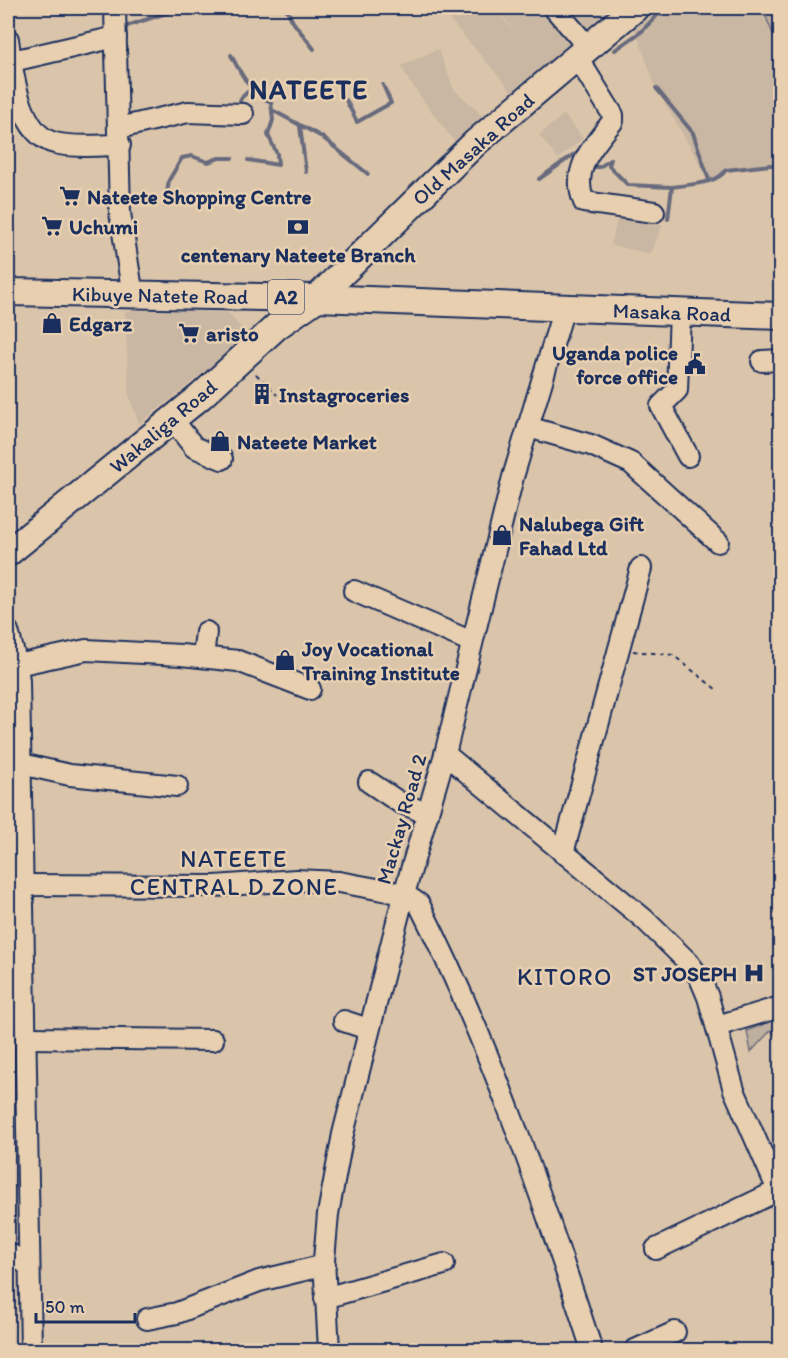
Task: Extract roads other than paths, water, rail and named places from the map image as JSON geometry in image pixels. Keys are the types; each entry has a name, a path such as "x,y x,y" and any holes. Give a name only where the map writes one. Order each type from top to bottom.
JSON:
{"main road":[{"name":"Old Masaka Road","path":"317,298 475,143 635,8"},
{"name":"Kibuye Natete Road","path":"8,292 317,298 564,308"},
{"name":"Wakaliga Road","path":"8,553 172,419 277,326 317,298"},
{"name":"Masaka Road","path":"564,308 780,316"}],"street":[{"path":"115,8 120,213 134,296"},
{"path":"554,8 583,52 613,115 613,121 585,158 579,171 580,193 584,202 654,212"},
{"path":"9,61 116,37"},
{"path":"8,39 9,61 24,112 43,138 56,144 119,136 188,112 243,114"},
{"name":"Mackay Road 2","path":"329,1350 325,1265 333,1179 368,1029 445,754 528,427 564,308"},
{"path":"680,312 678,390 661,406 688,456"},
{"path":"172,419 194,447 222,459"},
{"path":"528,427 591,445 630,463 718,542"},
{"path":"563,853 641,568"},
{"path":"354,591 472,642"},
{"path":"8,631 17,665 21,764 30,1350"},
{"path":"203,657 206,632"},
{"path":"17,665 86,650 203,657 250,665 310,690"},
{"path":"445,754 644,919 688,962 700,978 717,1026 734,1090 779,1193 656,1248"},
{"path":"21,764 70,776 177,786"},
{"path":"369,782 399,802 428,814"},
{"path":"24,885 215,886 296,880 358,884 404,894 419,904 446,957 495,1076 559,1250 592,1350"},
{"path":"717,1026 780,1007"},
{"path":"344,1021 368,1029"},
{"path":"27,1038 213,1041"},
{"path":"8,1253 29,1265"},
{"path":"326,1298 444,1264"},
{"path":"147,1319 177,1313 259,1281 325,1265"},
{"path":"635,1350 675,1332"}],"waterway":[{"path":"121,28 181,8"},
{"path":"286,8 293,22 314,49"},
{"path":"443,12 449,8"},
{"path":"615,50 642,31 664,8"},
{"path":"231,55 252,89 271,102 273,120 268,135 277,154 278,165 248,160"},
{"path":"346,100 357,122 391,103 383,85"},
{"path":"238,109 241,98 252,88"},
{"path":"656,88 693,133 709,180"},
{"path":"272,110 322,137 368,174"},
{"path":"300,126 306,172"},
{"path":"539,179 573,155 581,153"},
{"path":"165,206 169,180 182,158 192,156 208,162 219,158 232,158"},
{"path":"591,165 591,167 600,167 611,159 609,166 628,185 672,187"},
{"path":"668,219 672,187 716,179 726,170 780,164"},
{"path":"571,182 570,174 574,166"}],"place":[{"name":"Nateete Shopping Centre","path":"70,196"},
{"name":"Uchumi","path":"52,226"},
{"name":"centenary Nateete Branch","path":"298,227"},
{"name":"Edgarz","path":"52,323"},
{"name":"aristo","path":"189,333"},
{"name":"Uganda police force office","path":"695,364"},
{"name":"Instagroceries","path":"262,394"},
{"name":"Nateete Market","path":"220,441"},
{"name":"Nalubega Gift Fahad Ltd","path":"502,535"},
{"name":"Joy Vocational Training Institute","path":"285,660"},
{"name":"ST JOSEPH","path":"754,973"}],"district":[{"name":"NATEETE","path":"309,89"},
{"name":"NATEETE CENTRAL D ZONE","path":"234,872"},
{"name":"KITORO","path":"565,976"}]}
